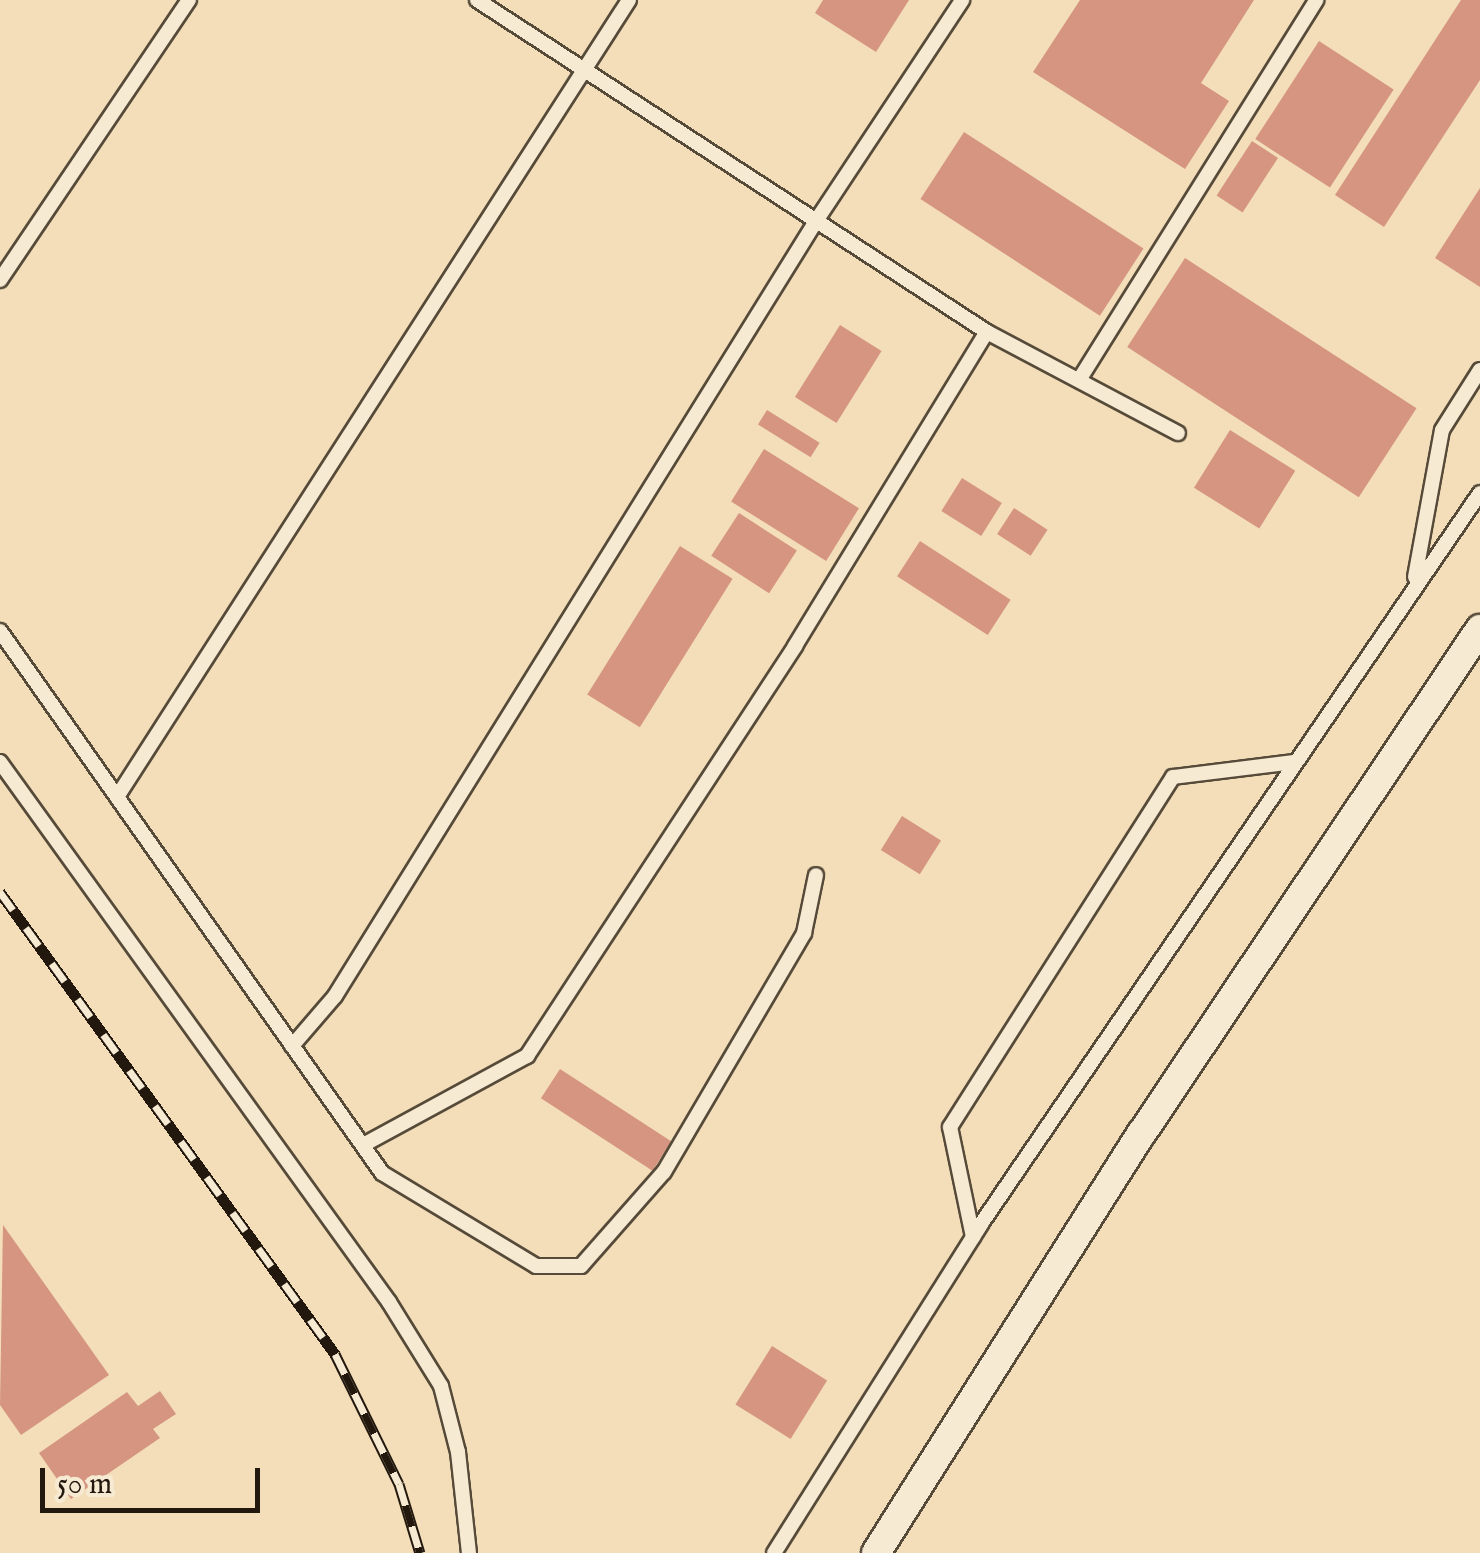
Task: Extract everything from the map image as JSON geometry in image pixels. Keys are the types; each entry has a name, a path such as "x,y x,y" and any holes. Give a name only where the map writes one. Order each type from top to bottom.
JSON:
{"street":[{"path":"876,1553 1142,1133 1480,629"}],"lane":[{"path":"0,280 189,0"},
{"path":"477,0 987,332 1178,434"},
{"path":"117,798 629,0"},
{"path":"292,1046 335,996 816,220 962,0"},
{"path":"1079,380 1316,0"},
{"path":"363,1145 528,1056 795,646 987,332"},
{"path":"1414,582 1442,430 1480,370"},
{"path":"774,1553 973,1237 1414,582 1480,494"},
{"path":"0,631 382,1173 536,1266 581,1266 664,1172 804,933 816,875"},
{"path":"0,762 389,1302 441,1386 458,1452 469,1553"},
{"path":"973,1237 950,1127 1173,778 1293,762"}],"building":[{"path":"823,0 909,0 876,52 815,13"},
{"path":"1080,0 1254,0 1201,83 1229,101 1185,169 1033,72"},
{"path":"1461,0 1480,0 1480,80 1384,227 1335,195"},
{"path":"1319,41 1394,89 1330,188 1255,139"},
{"path":"964,132 1143,249 1100,316 920,199"},
{"path":"1252,141 1278,158 1243,212 1217,196"},
{"path":"1480,188 1480,287 1435,258"},
{"path":"1185,258 1416,408 1359,497 1127,347"},
{"path":"840,325 882,351 837,423 795,397"},
{"path":"767,410 820,443 811,457 758,424"},
{"path":"1230,430 1295,471 1259,528 1194,488"},
{"path":"764,449 859,508 826,561 731,502"},
{"path":"962,478 1002,503 981,536 941,511"},
{"path":"1014,508 1048,530 1031,556 997,534"},
{"path":"739,513 797,551 769,593 711,556"},
{"path":"920,541 1011,600 988,635 897,576"},
{"path":"680,546 733,579 640,727 587,694"},
{"path":"902,816 941,840 920,874 881,850"},
{"path":"560,1069 672,1141 652,1171 541,1098"},
{"path":"3,1225 109,1375 21,1435 0,1405"},
{"path":"772,1346 827,1380 791,1439 735,1405"},
{"path":"160,1391 176,1414 153,1429 160,1438 71,1499 39,1453 127,1392 138,1406"}],"railway":[{"path":"0,892 335,1354 399,1484 420,1553"}]}
